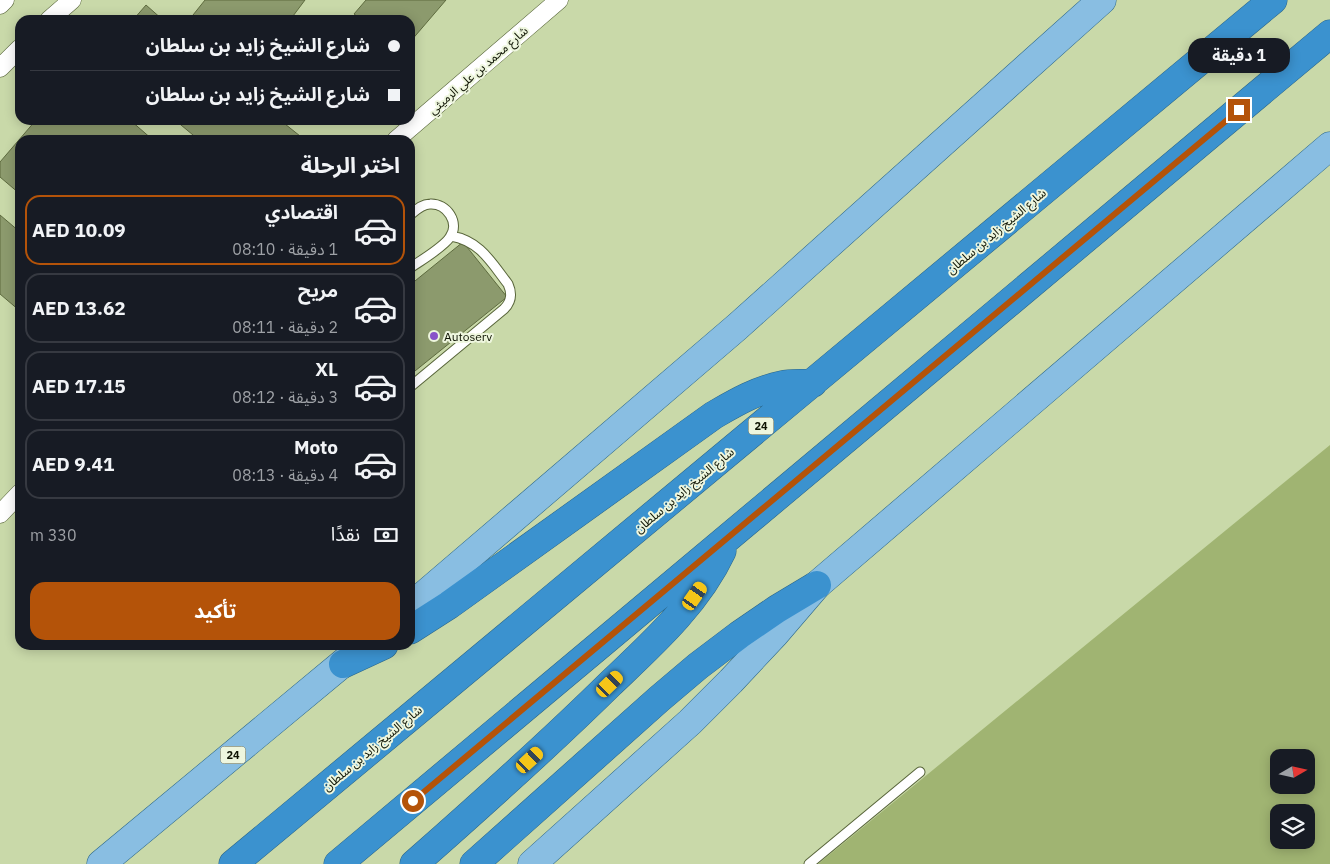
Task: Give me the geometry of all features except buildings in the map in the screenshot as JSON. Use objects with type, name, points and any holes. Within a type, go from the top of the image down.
[{"type":"highway","name":"شارع الشيخ زايد بن سلطان","points":[[233,864],[1273,0]]},
{"type":"highway","points":[[338,864],[1330,34]]},
{"type":"highway","points":[[415,627],[449,605],[714,415],[735,403],[782,385],[813,383]]},
{"type":"highway","points":[[414,864],[570,723],[667,628],[695,596],[714,569],[728,537]]},
{"type":"highway","points":[[474,864],[698,666],[777,609],[817,585]]},
{"type":"highway","points":[[343,664],[375,650]]},
{"type":"main road","points":[[415,603],[737,327],[1102,0]]},
{"type":"main road","points":[[532,864],[690,722],[775,634],[817,585],[1330,146]]},
{"type":"main road","name":"24","points":[[101,864],[359,650]]},
{"type":"street","points":[[0,5],[5,0]]},
{"type":"street","points":[[55,15],[72,0]]},
{"type":"street","name":"شارع محمد بن علي الرميثي","points":[[415,124],[559,0]]},
{"type":"street","points":[[0,68],[15,53]]},
{"type":"street","name":"شارع محمد بن علي الرميثي","points":[[402,135],[413,125]]},
{"type":"street","points":[[0,514],[15,498]]},
{"type":"lane","points":[[415,212],[424,206],[438,205],[450,213],[454,229],[445,243],[415,264]]},
{"type":"lane","points":[[415,384],[504,309],[510,300],[508,284],[482,250],[468,241],[451,236]]},
{"type":"lane","points":[[810,864],[920,772]]},
{"type":"green space","points":[[1330,445],[1330,864],[818,864]]},
{"type":"place","name":"Autoserv","points":[[434,336]]},
{"type":"route","points":[[413,801],[1239,110]]}]
